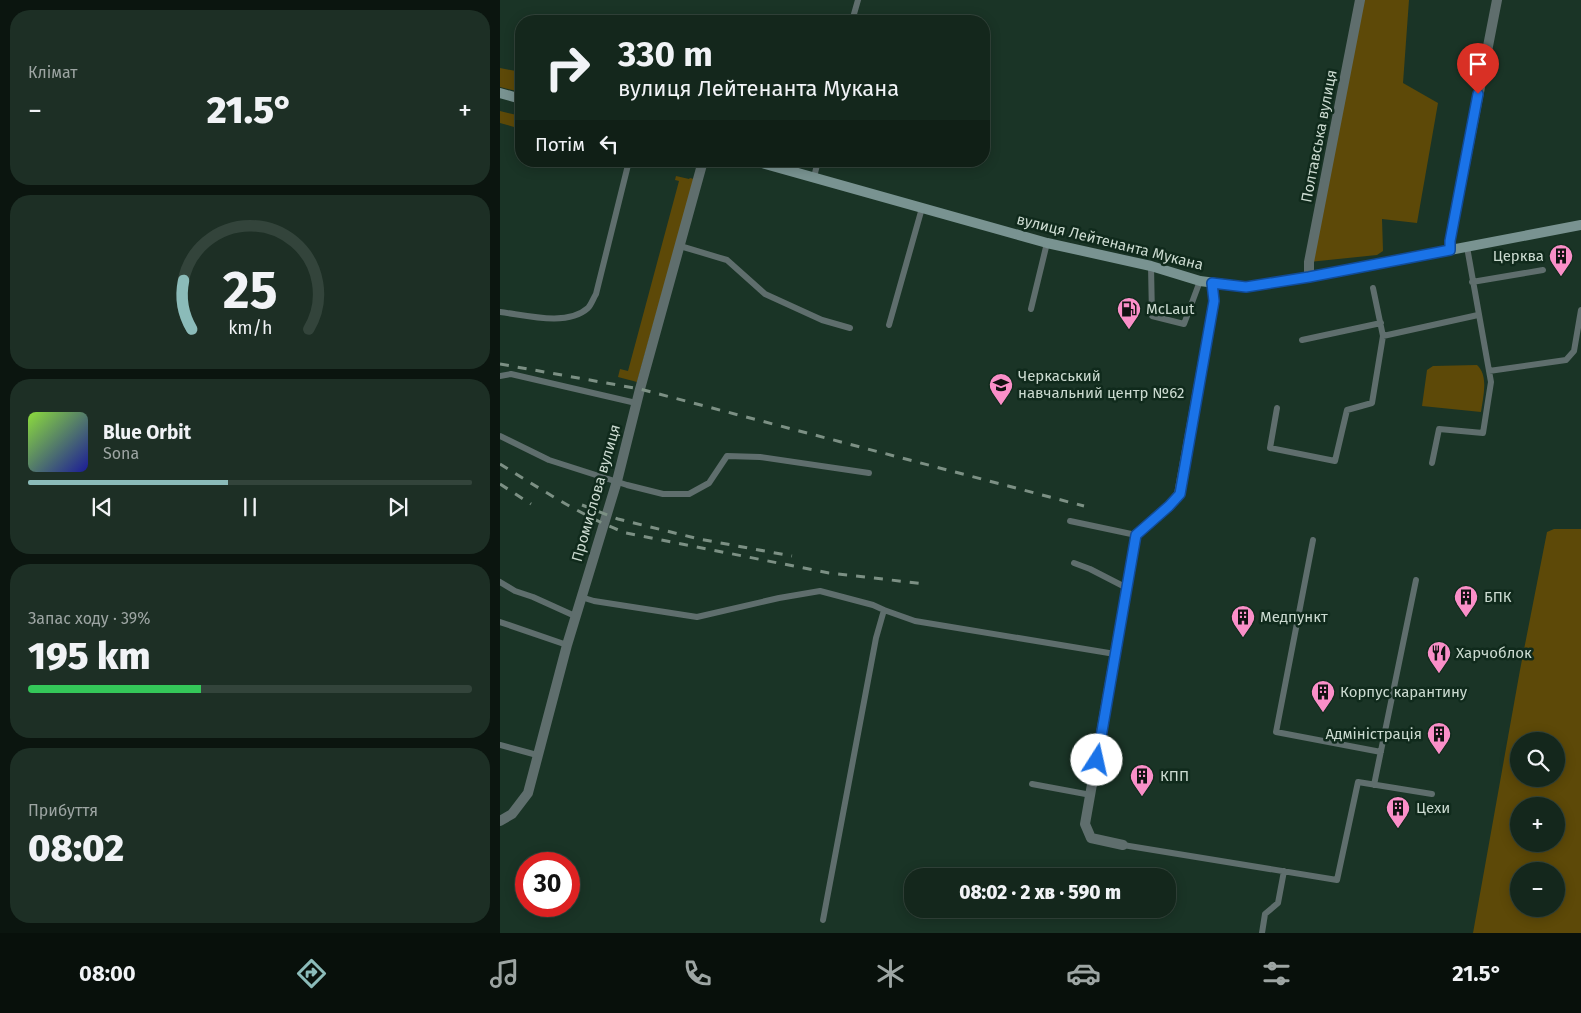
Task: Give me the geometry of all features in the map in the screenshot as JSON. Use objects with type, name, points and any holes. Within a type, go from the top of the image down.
[{"type":"main road","points":[[500,93],[515,97]]},
{"type":"main road","name":"вулиця Лейтенанта Мукана","points":[[777,167],[1047,243],[1151,266],[1200,281],[1246,287],[1309,277],[1581,225]]},
{"type":"street","name":"Полтавська вулиця","points":[[1309,277],[1309,262],[1360,0]]},
{"type":"street","points":[[1450,250],[1450,241],[1497,0]]},
{"type":"street","name":"Промислова вулиця","points":[[500,821],[512,814],[528,793],[575,616],[617,481],[636,403],[701,167]]},
{"type":"street","points":[[1123,845],[1091,838],[1085,824],[1136,535],[1180,494],[1214,301],[1212,283]]},
{"type":"lane","points":[[854,15],[858,0]]},
{"type":"lane","points":[[500,312],[560,319],[576,315],[588,308],[596,294],[628,167]]},
{"type":"lane","points":[[814,177],[816,167]]},
{"type":"lane","points":[[889,325],[922,208]]},
{"type":"lane","points":[[1031,309],[1047,243]]},
{"type":"lane","points":[[680,246],[727,260],[765,294],[822,320],[850,328]]},
{"type":"lane","points":[[1432,463],[1439,429],[1483,433],[1491,382],[1467,247]]},
{"type":"lane","points":[[1151,266],[1152,316],[1184,324],[1200,281]]},
{"type":"lane","points":[[1472,282],[1543,270]]},
{"type":"lane","points":[[1277,408],[1270,448],[1335,461],[1347,410],[1372,403],[1383,336],[1373,288]]},
{"type":"lane","points":[[1489,371],[1566,360],[1574,351],[1581,310]]},
{"type":"lane","points":[[1383,336],[1478,315]]},
{"type":"lane","points":[[1302,340],[1381,323]]},
{"type":"lane","points":[[500,376],[511,374],[636,403]]},
{"type":"lane","points":[[500,436],[550,460],[663,494],[690,494],[709,483],[727,456],[760,457],[869,473]]},
{"type":"lane","points":[[1070,522],[1136,535]]},
{"type":"lane","points":[[1313,540],[1276,732],[1380,752]]},
{"type":"lane","points":[[1074,563],[1090,569],[1126,588]]},
{"type":"lane","points":[[1374,785],[1416,580]]},
{"type":"lane","points":[[500,582],[515,591],[532,596],[575,616]]},
{"type":"lane","points":[[581,597],[594,601],[697,617],[779,598],[820,591],[873,605],[915,621],[1115,654]]},
{"type":"lane","points":[[823,920],[876,638],[884,610]]},
{"type":"lane","points":[[500,622],[567,645]]},
{"type":"lane","points":[[500,745],[537,755]]},
{"type":"lane","points":[[1123,845],[1337,880],[1358,782],[1432,794]]},
{"type":"lane","points":[[1032,784],[1091,795]]},
{"type":"lane","points":[[1262,933],[1265,914],[1278,903],[1284,871]]},
{"type":"shaded area","points":[[1360,0],[1409,0],[1403,83],[1438,103],[1417,223],[1382,219],[1383,251],[1377,255],[1309,262]]},
{"type":"shaded area","points":[[500,68],[515,71],[515,91],[500,87]]},
{"type":"shaded area","points":[[500,111],[515,115],[515,127],[500,123]]},
{"type":"shaded area","points":[[676,176],[694,179],[637,382],[618,377],[620,369],[628,371],[679,181],[675,180]]},
{"type":"shaded area","points":[[1477,365],[1481,370],[1484,381],[1481,412],[1422,406],[1427,370],[1433,366]]},
{"type":"shaded area","points":[[1554,529],[1581,529],[1581,933],[1473,933],[1520,670],[1547,532]]},
{"type":"railway","points":[[500,364],[640,389],[1084,506]]},
{"type":"railway","points":[[500,464],[577,510],[626,533],[829,573],[926,584]]},
{"type":"railway","points":[[500,484],[531,504]]},
{"type":"railway","points":[[582,505],[618,519],[699,539],[792,556]]},
{"type":"place","name":"Церква","points":[[1561,277]]},
{"type":"place","name":"McLaut","points":[[1129,330]]},
{"type":"place","name":"Черкаський навчальний центр №62","points":[[1001,406]]},
{"type":"place","name":"БПК","points":[[1466,618]]},
{"type":"place","name":"Медпункт","points":[[1243,638]]},
{"type":"place","name":"Харчоблок","points":[[1439,674]]},
{"type":"place","name":"Корпус карантину","points":[[1323,713]]},
{"type":"place","name":"Адміністрація","points":[[1439,755]]},
{"type":"place","name":"КПП","points":[[1142,797]]},
{"type":"place","name":"Цехи","points":[[1398,829]]},
{"type":"route","points":[[1097,760],[1136,535],[1180,494],[1214,301],[1212,283],[1246,287],[1450,250],[1450,241],[1478,94]]}]
